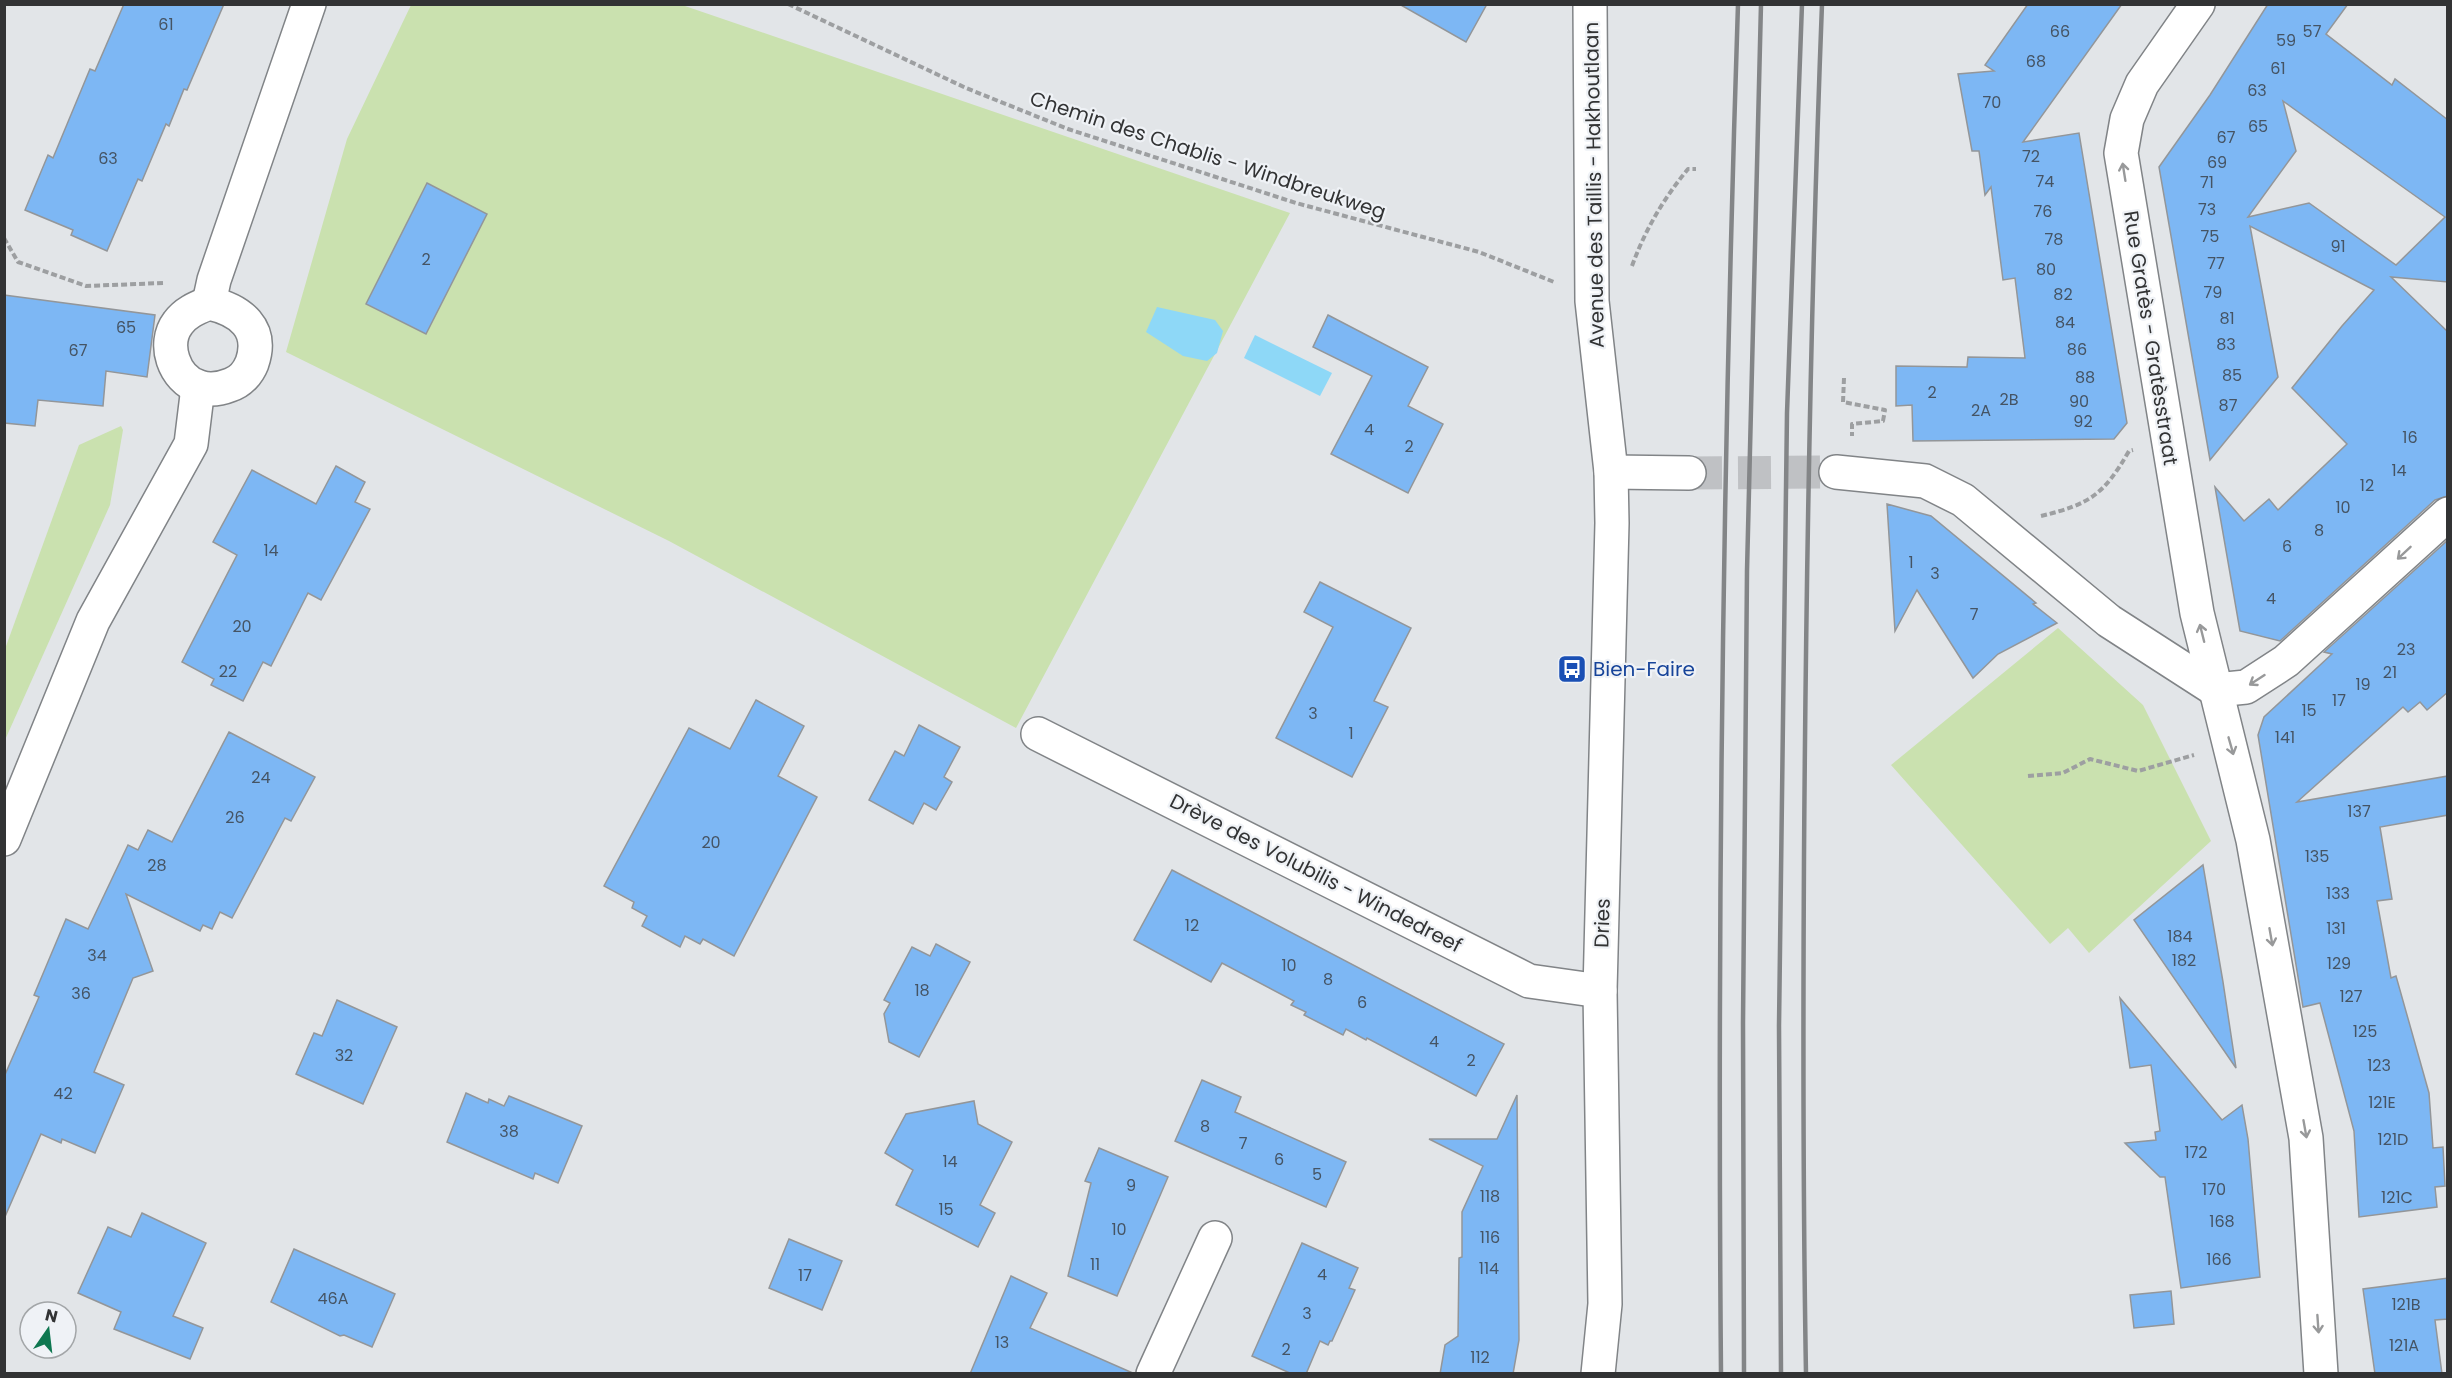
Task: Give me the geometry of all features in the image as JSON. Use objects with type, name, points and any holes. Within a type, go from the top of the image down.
[{"type":"street","points":[[211,292],[244,318],[254,334],[255,352],[249,371],[235,384],[217,390],[198,387],[182,377],[172,361],[170,342],[177,324],[211,292],[309,4]]},
{"type":"street","name":"Avenue des Taillis - Hakhoutlaan","points":[[1590,4],[1592,301],[1611,472]]},
{"type":"street","name":"Rue Gratès - Gratèsstraat","points":[[2198,4],[2142,84],[2127,119],[2121,153],[2197,613],[2253,840],[2306,1138],[2321,1374]]},
{"type":"street","points":[[4,839],[93,621],[191,444],[198,387]]},
{"type":"street","points":[[1611,472],[1689,473]]},
{"type":"street","name":"Dries","points":[[1598,1374],[1605,1304],[1600,991],[1612,523],[1611,472]]},
{"type":"street","points":[[1836,472],[1924,481],[1964,500],[2109,621],[2216,690],[2246,687],[2286,661],[2448,514]]},
{"type":"street","name":"Drève des Volubilis - Windedreef","points":[[1038,734],[1529,981],[1600,991]]},
{"type":"street","points":[[1153,1374],[1215,1238]]},
{"type":"path","name":"Chemin des Chablis - Windbreukweg","points":[[788,4],[966,88],[1068,129],[1296,203],[1479,252],[1542,277],[1592,301]]},
{"type":"path","points":[[1630,273],[1643,240],[1667,197],[1688,169],[1696,169]]},
{"type":"path","points":[[4,238],[18,262],[86,286],[211,292]]},
{"type":"path","points":[[1844,378],[1843,402],[1885,410],[1883,421],[1852,424],[1851,438],[1863,439]]},
{"type":"path","points":[[2031,519],[2072,509],[2096,496],[2113,479],[2129,451],[2141,449]]},
{"type":"path","points":[[2028,776],[2063,773],[2090,759],[2138,771],[2199,753]]},
{"type":"green space","points":[[411,5],[682,5],[1290,213],[1016,728],[669,541],[286,352],[347,139]]},
{"type":"green space","points":[[121,426],[123,430],[110,505],[5,740],[5,649],[79,445]]},
{"type":"green space","points":[[2058,628],[2143,705],[2211,841],[2089,953],[2068,928],[2050,944],[1891,765]]},
{"type":"water","points":[[1157,307],[1215,320],[1223,331],[1217,353],[1207,361],[1183,356],[1146,332]]},
{"type":"water","points":[[1255,335],[1332,373],[1320,396],[1244,358]]},
{"type":"building","points":[[124,4],[224,4],[187,90],[184,89],[169,126],[166,124],[142,181],[138,179],[107,251],[71,235],[73,230],[25,210],[48,155],[53,158],[90,69],[95,71]]},
{"type":"building","points":[[1399,4],[1487,4],[1466,42]]},
{"type":"building","points":[[2028,4],[2122,4],[2023,142],[2079,133],[2127,423],[2114,439],[1913,441],[1912,405],[1896,406],[1896,366],[1967,367],[1968,357],[2025,358],[2015,278],[2003,280],[1991,187],[1985,195],[1979,151],[1972,151],[1958,74],[1994,71],[1985,65]]},
{"type":"building","points":[[2268,4],[2348,4],[2326,34],[2392,85],[2395,79],[2448,120],[2448,282],[2391,277],[2448,332],[2448,496],[2435,500],[2280,641],[2240,631],[2215,487],[2244,521],[2269,499],[2278,510],[2347,444],[2292,388],[2374,290],[2250,226],[2278,377],[2210,460],[2159,167],[2210,95]],"holes":[[[2283,101],[2445,217],[2396,265],[2309,203],[2248,217],[2296,151]]]},
{"type":"building","points":[[427,183],[487,214],[426,334],[366,304]]},
{"type":"building","points":[[4,295],[155,315],[147,377],[106,371],[103,406],[38,400],[35,426],[4,423]]},
{"type":"building","points":[[1328,315],[1428,367],[1408,406],[1443,424],[1408,493],[1331,454],[1372,376],[1313,347]]},
{"type":"building","points":[[336,466],[365,482],[355,502],[370,509],[321,600],[308,593],[271,666],[263,662],[243,701],[211,685],[214,679],[182,662],[237,555],[213,542],[252,470],[316,504]]},
{"type":"building","points":[[1887,504],[1931,516],[2057,623],[1998,654],[1973,678],[1917,590],[1895,631]]},
{"type":"building","points":[[2448,540],[2448,692],[2427,710],[2420,702],[2408,712],[2403,707],[2297,802],[2448,776],[2448,815],[2380,827],[2392,899],[2377,901],[2391,978],[2396,976],[2429,1093],[2433,1148],[2443,1147],[2445,1186],[2435,1187],[2437,1207],[2359,1217],[2354,1131],[2320,1003],[2303,1007],[2258,735],[2264,717],[2332,654],[2324,652]]},
{"type":"building","points":[[1320,582],[1411,628],[1374,701],[1388,707],[1352,777],[1276,738],[1333,627],[1304,612]]},
{"type":"building","points":[[756,700],[804,726],[778,776],[817,797],[734,956],[703,939],[700,944],[685,936],[680,947],[642,926],[647,916],[632,908],[634,902],[604,886],[689,728],[730,749]]},
{"type":"building","points":[[919,725],[960,747],[944,777],[952,782],[936,810],[924,803],[913,824],[869,800],[895,751],[904,756]]},
{"type":"building","points":[[229,732],[315,777],[291,821],[285,818],[232,918],[220,912],[212,929],[203,925],[200,931],[126,894],[153,971],[133,978],[94,1072],[124,1085],[95,1153],[62,1139],[61,1143],[41,1134],[4,1219],[4,1077],[39,997],[34,995],[66,919],[88,929],[128,845],[138,850],[148,830],[172,842]]},
{"type":"building","points":[[2203,865],[2223,982],[2236,1068],[2134,920]]},
{"type":"building","points":[[1172,870],[1504,1044],[1476,1096],[1367,1038],[1366,1040],[1346,1029],[1343,1035],[1304,1015],[1306,1012],[1291,1005],[1294,1001],[1222,963],[1211,982],[1134,940]]},
{"type":"building","points":[[936,944],[970,962],[919,1057],[889,1042],[884,1014],[890,1003],[884,1000],[912,947],[930,956]]},
{"type":"building","points":[[2120,998],[2222,1120],[2242,1105],[2248,1139],[2260,1277],[2181,1288],[2165,1177],[2160,1177],[2125,1143],[2156,1140],[2155,1132],[2160,1131],[2151,1065],[2130,1068]]},
{"type":"building","points":[[337,1000],[397,1027],[363,1104],[296,1074],[314,1033],[322,1036]]},
{"type":"building","points":[[1202,1080],[1241,1097],[1235,1112],[1346,1162],[1326,1207],[1175,1141]]},
{"type":"building","points":[[466,1093],[488,1103],[489,1099],[504,1106],[509,1096],[582,1126],[558,1183],[535,1173],[533,1179],[447,1142]]},
{"type":"building","points":[[1517,1095],[1519,1340],[1513,1374],[1440,1374],[1445,1345],[1458,1336],[1462,1212],[1483,1166],[1429,1139],[1497,1139]]},
{"type":"building","points":[[974,1101],[978,1124],[1012,1142],[980,1205],[995,1213],[978,1247],[896,1205],[913,1170],[885,1153],[906,1114]]},
{"type":"building","points":[[1099,1148],[1168,1177],[1117,1296],[1068,1276],[1091,1183],[1085,1181]]},
{"type":"building","points":[[142,1213],[206,1243],[173,1316],[203,1328],[190,1359],[114,1329],[121,1312],[78,1293],[108,1227],[131,1237]]},
{"type":"building","points":[[789,1239],[842,1261],[822,1310],[769,1288]]},
{"type":"building","points":[[1302,1243],[1358,1268],[1349,1288],[1355,1290],[1332,1341],[1328,1345],[1320,1341],[1306,1374],[1292,1374],[1252,1356]]},
{"type":"building","points":[[294,1249],[395,1294],[372,1347],[344,1335],[340,1336],[271,1302]]},
{"type":"building","points":[[1011,1276],[1047,1293],[1030,1328],[1135,1374],[970,1374]]},
{"type":"building","points":[[2448,1278],[2448,1319],[2435,1320],[2442,1374],[2375,1374],[2363,1289]]},
{"type":"building","points":[[2171,1291],[2174,1324],[2134,1328],[2130,1295]]},
{"type":"tunnel","points":[[1689,473],[1836,472]]},
{"type":"railway","points":[[1721,1374],[1722,689],[1728,347],[1738,4]]},
{"type":"railway","points":[[1744,1374],[1743,1023],[1747,571],[1761,4]]},
{"type":"railway","points":[[1781,1374],[1779,1026],[1787,413],[1802,4]]},
{"type":"railway","points":[[1806,1374],[1803,1051],[1806,644],[1812,324],[1822,4]]},
{"type":"place","name":"Bien-Faire","points":[[1572,669]]}]
